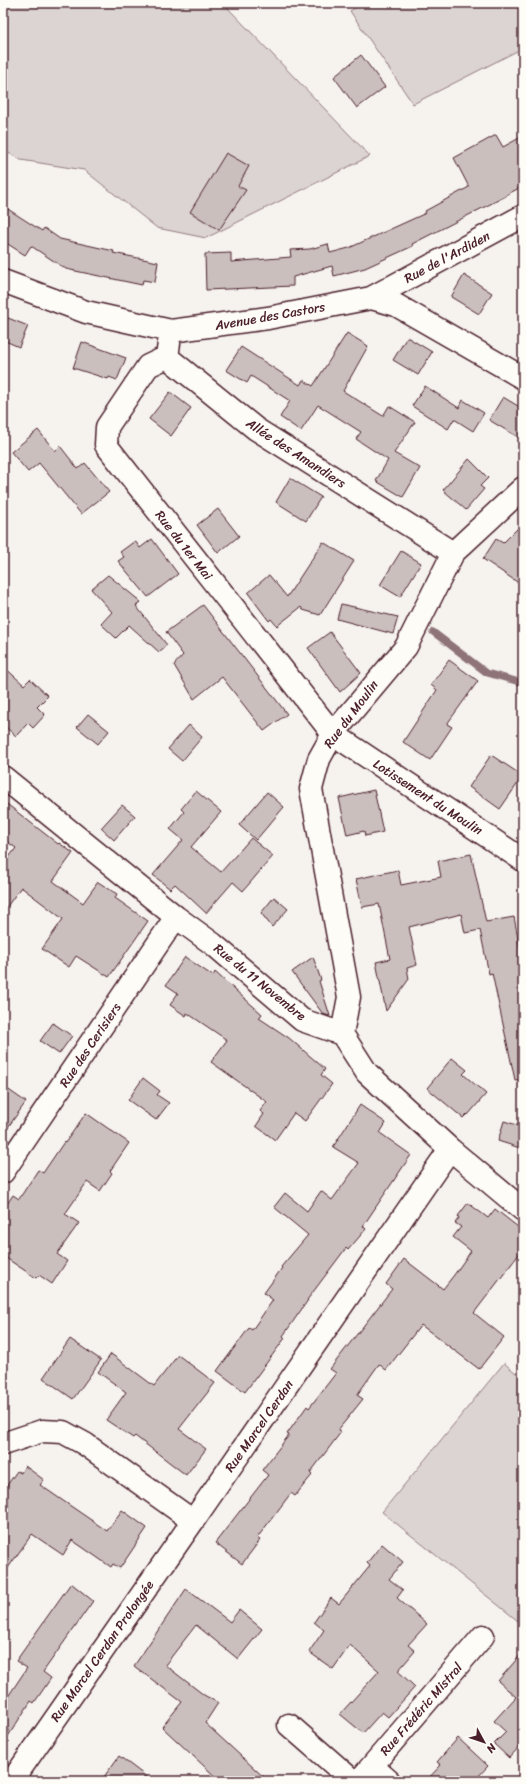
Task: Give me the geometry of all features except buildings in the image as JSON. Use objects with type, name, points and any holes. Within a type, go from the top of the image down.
[{"type":"street","name":"Rue de l'Ardiden","points":[[370,298],[523,216]]},
{"type":"street","name":"Avenue des Castors","points":[[3,281],[86,312],[171,331],[268,318],[370,298],[396,305],[523,378]]},
{"type":"street","points":[[167,357],[171,331]]},
{"type":"street","name":"Allée des Amandiers","points":[[167,357],[256,429],[453,553]]},
{"type":"street","name":"Rue du 1er Mai","points":[[167,357],[148,366],[106,427],[106,445],[333,734]]},
{"type":"street","name":"Rue du Moulin","points":[[342,1034],[349,997],[311,789],[319,759],[333,734],[406,646],[453,553],[523,488]]},
{"type":"street","name":"Lotissement du Moulin","points":[[333,734],[523,860]]},
{"type":"street","name":"Rue du 11 Novembre","points":[[3,777],[176,918],[213,944],[302,1020],[342,1034]]},
{"type":"street","name":"Rue des Cerisiers","points":[[3,1172],[176,918]]},
{"type":"street","points":[[342,1034],[367,1073],[450,1149],[523,1210]]},
{"type":"street","name":"Rue Marcel Cerdan","points":[[193,1522],[450,1149]]},
{"type":"street","points":[[3,1444],[42,1431],[63,1432],[86,1444],[193,1522]]},
{"type":"street","name":"Rue Marcel Cerdan Prolongée","points":[[12,1781],[193,1522]]},
{"type":"street","name":"Rue Frédéric Mistral","points":[[366,1774],[483,1636]]},
{"type":"street","points":[[289,1725],[353,1781]]},
{"type":"street","points":[[366,1774],[389,1781]]},
{"type":"shaded area","points":[[3,3],[223,3],[370,156],[206,238],[157,228],[84,170],[21,160],[3,150]]},
{"type":"shaded area","points":[[363,3],[523,3],[523,48],[413,104],[350,11]]},
{"type":"shaded area","points":[[504,1363],[523,1379],[523,1463],[521,1465],[523,1467],[523,1625],[382,1512]]},
{"type":"waterway","points":[[433,632],[487,673],[523,683]]}]
